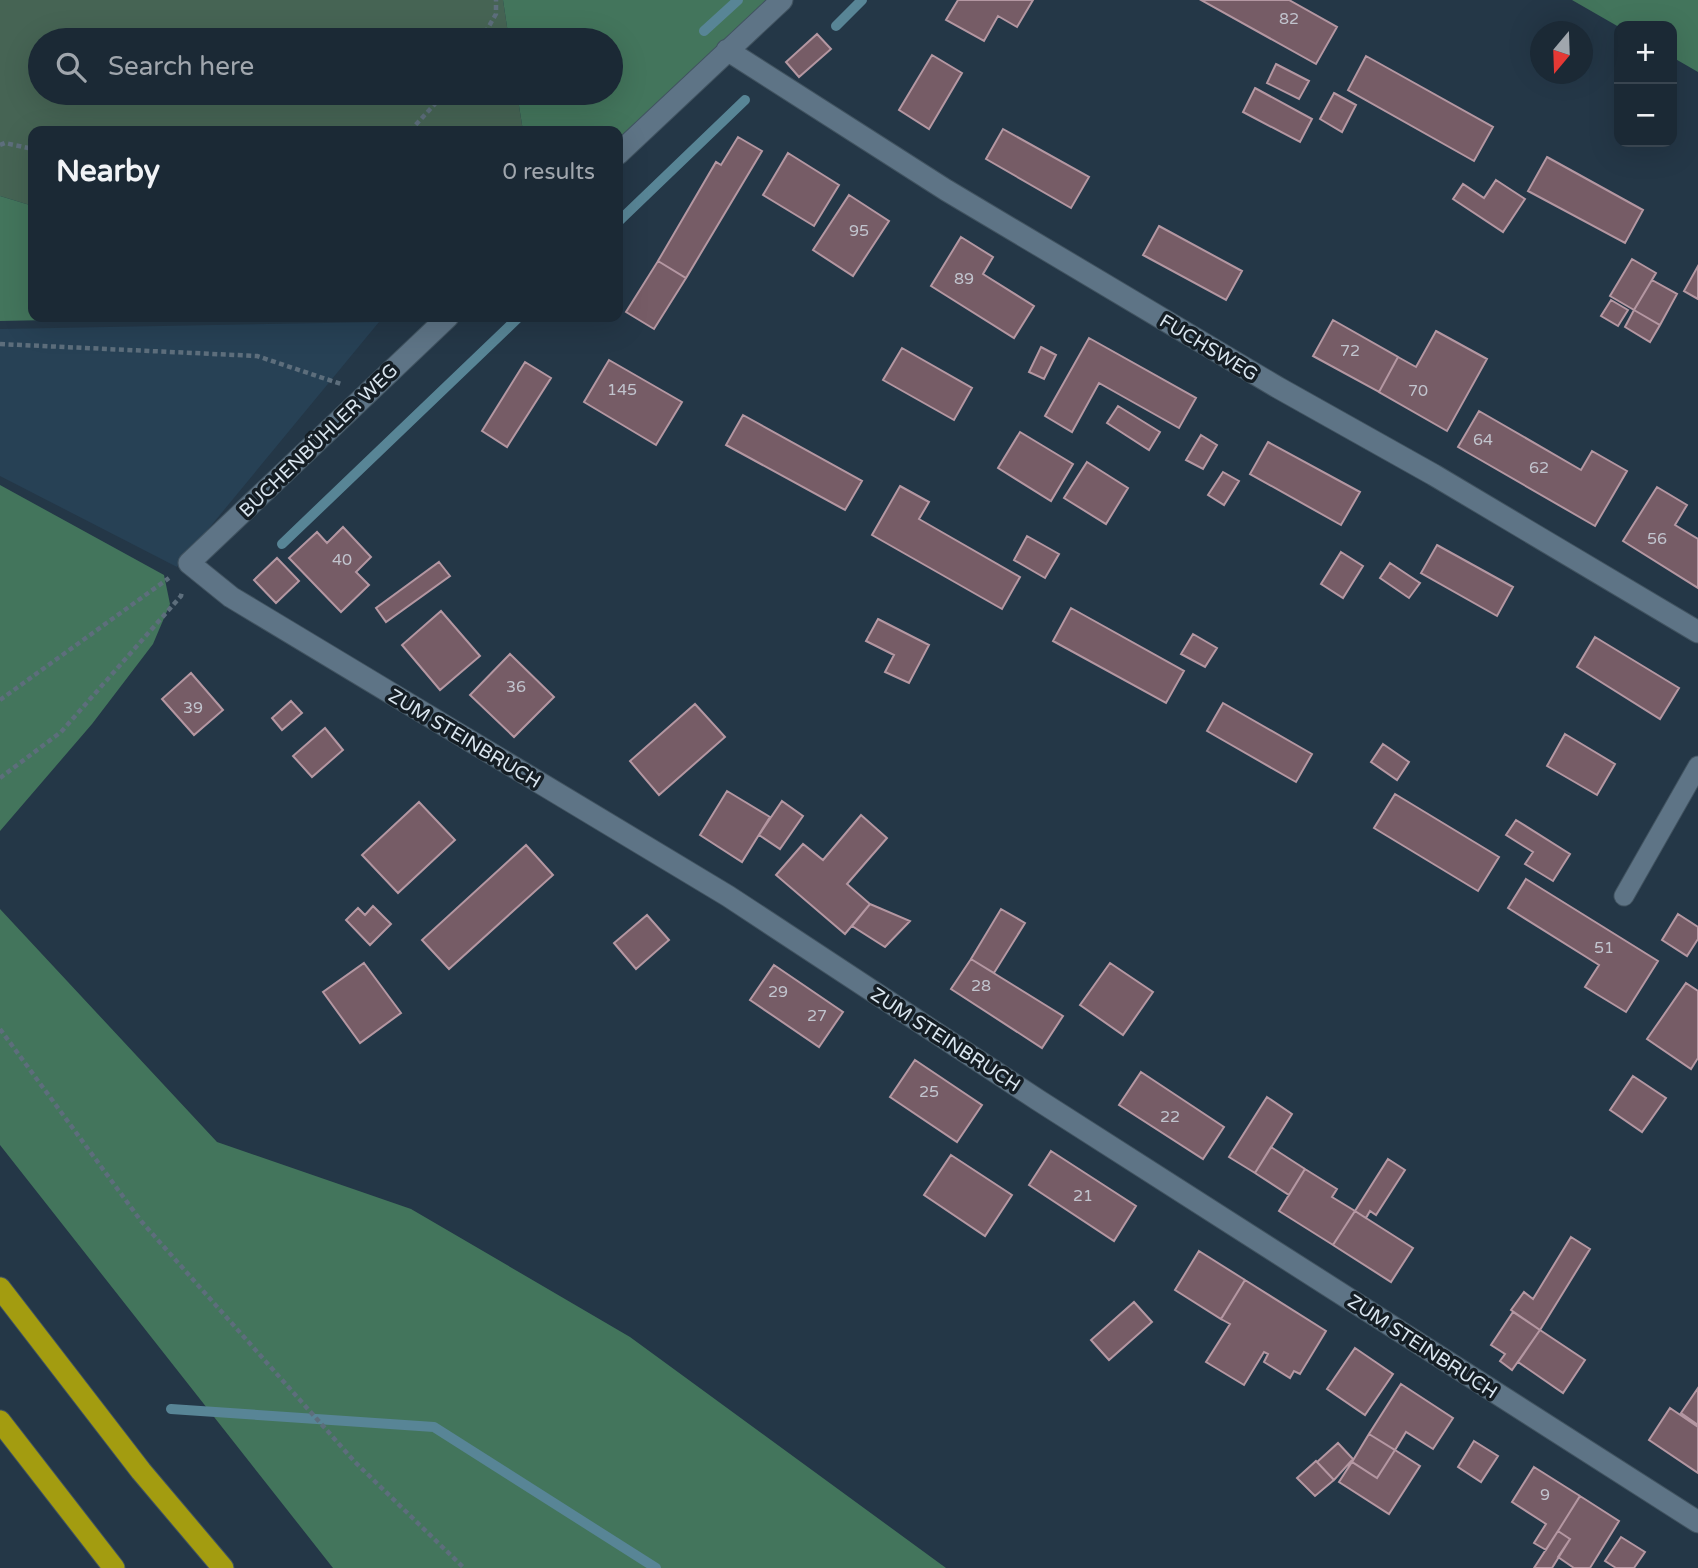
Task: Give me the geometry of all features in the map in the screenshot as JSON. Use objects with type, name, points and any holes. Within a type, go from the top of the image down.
[{"type":"highway","points":[[0,1289],[141,1471],[223,1568]]},
{"type":"highway","points":[[0,1421],[114,1568]]},
{"type":"street","points":[[623,149],[782,0]]},
{"type":"street","name":"FUCHSWEG","points":[[727,50],[957,197],[1698,632]]},
{"type":"street","name":"BUCHENBÜHLER WEG","points":[[189,564],[443,322]]},
{"type":"street","name":"ZUM STEINBRUCH","points":[[189,564],[231,597],[727,896],[1038,1100],[1698,1522]]},
{"type":"lane","points":[[1624,896],[1698,766]]},
{"type":"path","points":[[488,28],[496,14],[496,0]]},
{"type":"path","points":[[415,126],[434,105]]},
{"type":"path","points":[[0,145],[5,143],[28,148]]},
{"type":"path","points":[[0,344],[257,356],[367,393]]},
{"type":"path","points":[[0,700],[189,564]]},
{"type":"path","points":[[0,778],[61,732],[181,596],[189,564]]},
{"type":"path","points":[[0,1029],[141,1221],[355,1462],[464,1568]]},
{"type":"shaded area","points":[[379,322],[177,567],[0,476],[0,329]]},
{"type":"green space","points":[[0,0],[503,0],[507,28],[28,28],[28,105],[519,105],[522,126],[28,126],[28,204],[0,196]]},
{"type":"green space","points":[[503,0],[773,0],[623,141],[623,126],[522,126],[519,105],[623,105],[623,28],[507,28]]},
{"type":"green space","points":[[1572,0],[1698,0],[1698,72],[1677,60],[1677,21],[1614,21],[1614,24]]},
{"type":"green space","points":[[0,196],[28,204],[28,320],[0,321]]},
{"type":"green space","points":[[0,485],[164,575],[170,604],[153,644],[92,724],[0,831]]},
{"type":"green space","points":[[0,909],[217,1142],[411,1209],[630,1337],[946,1568],[333,1568],[0,1145]]},
{"type":"building","points":[[958,0],[1033,0],[1017,27],[998,16],[984,41],[946,20]]},
{"type":"building","points":[[1201,0],[1289,0],[1337,27],[1316,64]]},
{"type":"building","points":[[817,34],[831,49],[799,77],[786,62]]},
{"type":"building","points":[[932,55],[962,73],[929,129],[899,110]]},
{"type":"building","points":[[1366,56],[1493,127],[1474,161],[1348,90]]},
{"type":"building","points":[[1276,64],[1309,81],[1299,99],[1267,83]]},
{"type":"building","points":[[1255,88],[1312,119],[1300,142],[1243,112]]},
{"type":"building","points":[[1334,93],[1356,105],[1342,132],[1320,119]]},
{"type":"building","points":[[1003,129],[1089,177],[1071,208],[986,159]]},
{"type":"building","points":[[738,137],[762,151],[686,278],[658,261],[716,162],[721,165]]},
{"type":"building","points":[[788,153],[839,185],[814,226],[763,195]]},
{"type":"building","points":[[1547,157],[1643,210],[1625,243],[1528,191]]},
{"type":"building","points":[[1496,180],[1525,199],[1503,232],[1453,199],[1463,184],[1484,198]]},
{"type":"building","points":[[849,195],[889,221],[853,276],[813,250]]},
{"type":"building","points":[[1159,226],[1242,271],[1226,300],[1143,255]]},
{"type":"building","points":[[961,237],[993,257],[983,274],[1034,306],[1014,338],[931,286]]},
{"type":"building","points":[[1632,259],[1656,273],[1634,310],[1610,296]]},
{"type":"building","points":[[658,261],[686,278],[654,329],[626,312]]},
{"type":"building","points":[[1698,266],[1698,299],[1684,291]]},
{"type":"building","points":[[1652,280],[1677,294],[1660,325],[1634,310]]},
{"type":"building","points":[[1611,300],[1628,310],[1618,326],[1601,316]]},
{"type":"building","points":[[1634,310],[1660,325],[1650,342],[1625,327]]},
{"type":"building","points":[[1333,320],[1398,357],[1379,392],[1313,356]]},
{"type":"building","points":[[1436,331],[1487,359],[1447,431],[1379,392],[1398,357],[1416,367]]},
{"type":"building","points":[[1089,338],[1196,398],[1179,428],[1099,383],[1072,432],[1045,416]]},
{"type":"building","points":[[1041,347],[1056,355],[1044,379],[1029,372]]},
{"type":"building","points":[[902,348],[972,388],[954,420],[883,380]]},
{"type":"building","points":[[609,360],[682,402],[656,445],[584,402]]},
{"type":"building","points":[[525,362],[551,378],[507,447],[482,431]]},
{"type":"building","points":[[1118,406],[1160,432],[1149,450],[1107,423]]},
{"type":"building","points":[[1479,411],[1581,470],[1592,451],[1627,471],[1595,526],[1458,447]]},
{"type":"building","points":[[743,415],[862,481],[845,510],[726,445]]},
{"type":"building","points":[[1020,432],[1073,464],[1051,501],[998,468]]},
{"type":"building","points":[[1201,435],[1217,445],[1203,469],[1186,460]]},
{"type":"building","points":[[1268,442],[1360,492],[1341,525],[1250,474]]},
{"type":"building","points":[[1087,462],[1128,488],[1106,524],[1064,498]]},
{"type":"building","points":[[1223,472],[1239,481],[1224,505],[1208,495]]},
{"type":"building","points":[[900,486],[929,502],[919,519],[1020,577],[1002,609],[872,535]]},
{"type":"building","points":[[1657,487],[1687,505],[1675,525],[1698,539],[1698,588],[1623,541]]},
{"type":"building","points":[[343,527],[371,557],[356,572],[369,585],[341,612],[289,558],[317,532],[327,543]]},
{"type":"building","points":[[1027,536],[1059,554],[1045,578],[1014,560]]},
{"type":"building","points":[[1437,545],[1513,587],[1497,616],[1421,573]]},
{"type":"building","points":[[1341,552],[1363,566],[1343,598],[1321,584]]},
{"type":"building","points":[[277,558],[299,581],[276,603],[254,580]]},
{"type":"building","points":[[439,562],[450,576],[386,622],[376,608]]},
{"type":"building","points":[[1390,563],[1420,583],[1409,598],[1380,578]]},
{"type":"building","points":[[1071,608],[1184,671],[1166,703],[1053,641]]},
{"type":"building","points":[[441,611],[480,656],[440,690],[402,645]]},
{"type":"building","points":[[878,619],[929,645],[909,683],[885,672],[894,655],[866,641]]},
{"type":"building","points":[[1193,634],[1217,648],[1205,667],[1181,654]]},
{"type":"building","points":[[1595,637],[1679,688],[1660,719],[1577,667]]},
{"type":"building","points":[[510,654],[554,697],[514,737],[470,695]]},
{"type":"building","points":[[191,673],[223,710],[194,735],[162,699]]},
{"type":"building","points":[[291,701],[302,713],[282,730],[272,718]]},
{"type":"building","points":[[1223,703],[1312,754],[1296,782],[1207,731]]},
{"type":"building","points":[[695,704],[725,737],[659,795],[630,761]]},
{"type":"building","points":[[325,728],[343,750],[312,777],[293,756]]},
{"type":"building","points":[[1565,734],[1615,764],[1597,795],[1547,766]]},
{"type":"building","points":[[1383,744],[1409,762],[1397,780],[1371,762]]},
{"type":"building","points":[[727,791],[770,817],[742,862],[700,835]]},
{"type":"building","points":[[1395,794],[1499,857],[1478,891],[1374,828]]},
{"type":"building","points":[[782,801],[803,816],[780,849],[759,835]]},
{"type":"building","points":[[419,802],[455,840],[398,893],[362,855]]},
{"type":"building","points":[[861,815],[887,838],[847,884],[870,904],[845,934],[776,875],[803,844],[823,860]]},
{"type":"building","points":[[1516,820],[1570,854],[1553,881],[1525,864],[1533,852],[1506,835]]},
{"type":"building","points":[[526,845],[553,875],[449,969],[422,940]]},
{"type":"building","points":[[1526,879],[1658,961],[1626,1012],[1585,987],[1599,965],[1508,908]]},
{"type":"building","points":[[870,904],[910,921],[885,947],[852,926]]},
{"type":"building","points":[[373,906],[391,924],[370,945],[346,920],[358,908],[365,915]]},
{"type":"building","points":[[1001,909],[1025,923],[994,973],[971,959]]},
{"type":"building","points":[[1678,914],[1698,927],[1698,939],[1687,956],[1662,940]]},
{"type":"building","points":[[647,915],[669,940],[636,969],[614,943]]},
{"type":"building","points":[[971,959],[1063,1016],[1042,1048],[951,989]]},
{"type":"building","points":[[364,963],[401,1013],[360,1043],[323,992]]},
{"type":"building","points":[[1110,963],[1153,992],[1123,1035],[1080,1005]]},
{"type":"building","points":[[774,965],[843,1012],[819,1047],[750,1000]]},
{"type":"building","points":[[1686,983],[1698,991],[1698,1058],[1691,1069],[1647,1039]]},
{"type":"building","points":[[915,1060],[982,1105],[957,1142],[890,1097]]},
{"type":"building","points":[[1141,1072],[1224,1127],[1203,1159],[1119,1105]]},
{"type":"building","points":[[1633,1076],[1666,1098],[1642,1132],[1610,1110]]},
{"type":"building","points":[[1267,1097],[1292,1114],[1255,1173],[1229,1157]]},
{"type":"building","points":[[1271,1147],[1305,1169],[1289,1195],[1255,1173]]},
{"type":"building","points":[[1051,1151],[1136,1206],[1114,1241],[1029,1185]]},
{"type":"building","points":[[951,1155],[1012,1195],[985,1236],[924,1195]]},
{"type":"building","points":[[1388,1159],[1405,1170],[1376,1215],[1370,1211],[1366,1218],[1355,1211]]},
{"type":"building","points":[[1305,1169],[1337,1189],[1332,1197],[1355,1211],[1333,1245],[1279,1211]]},
{"type":"building","points":[[1355,1211],[1413,1248],[1391,1282],[1333,1245]]},
{"type":"building","points":[[1571,1237],[1590,1249],[1540,1330],[1511,1310],[1524,1292],[1533,1299]]},
{"type":"building","points":[[1199,1251],[1245,1280],[1221,1319],[1175,1290]]},
{"type":"building","points":[[1245,1280],[1326,1331],[1300,1374],[1294,1371],[1290,1378],[1264,1362],[1268,1354],[1264,1352],[1244,1385],[1206,1362],[1230,1324],[1221,1319]]},
{"type":"building","points":[[1134,1302],[1152,1322],[1109,1360],[1091,1340]]},
{"type":"building","points":[[1513,1312],[1540,1330],[1512,1370],[1500,1361],[1505,1354],[1491,1345]]},
{"type":"building","points":[[1540,1330],[1585,1360],[1563,1393],[1518,1362]]},
{"type":"building","points":[[1355,1348],[1393,1374],[1365,1415],[1327,1389]]},
{"type":"building","points":[[1401,1384],[1453,1418],[1433,1449],[1406,1432],[1395,1450],[1369,1434]]},
{"type":"building","points":[[1698,1388],[1698,1425],[1681,1413]]},
{"type":"building","points":[[1670,1408],[1698,1427],[1698,1473],[1649,1440]]},
{"type":"building","points":[[1369,1434],[1395,1450],[1377,1478],[1352,1462]]},
{"type":"building","points":[[1474,1441],[1498,1456],[1481,1482],[1458,1467]]},
{"type":"building","points":[[1338,1443],[1353,1459],[1334,1480],[1317,1462]]},
{"type":"building","points":[[1395,1450],[1420,1466],[1389,1514],[1339,1482],[1352,1462],[1377,1478]]},
{"type":"building","points":[[1316,1461],[1334,1480],[1315,1496],[1297,1478]]},
{"type":"building","points":[[1534,1467],[1580,1496],[1546,1550],[1534,1543],[1546,1524],[1512,1502]]},
{"type":"building","points":[[1580,1496],[1619,1521],[1590,1568],[1574,1568],[1558,1557],[1570,1539],[1558,1531]]},
{"type":"building","points":[[1558,1531],[1570,1539],[1552,1568],[1534,1568]]},
{"type":"building","points":[[1621,1537],[1645,1552],[1634,1568],[1616,1568],[1605,1561]]},
{"type":"waterway","points":[[704,31],[738,0]]},
{"type":"waterway","points":[[836,26],[862,0]]},
{"type":"waterway","points":[[623,217],[745,100]]},
{"type":"waterway","points":[[282,544],[514,322]]},
{"type":"waterway","points":[[171,1409],[434,1427],[656,1568]]}]
